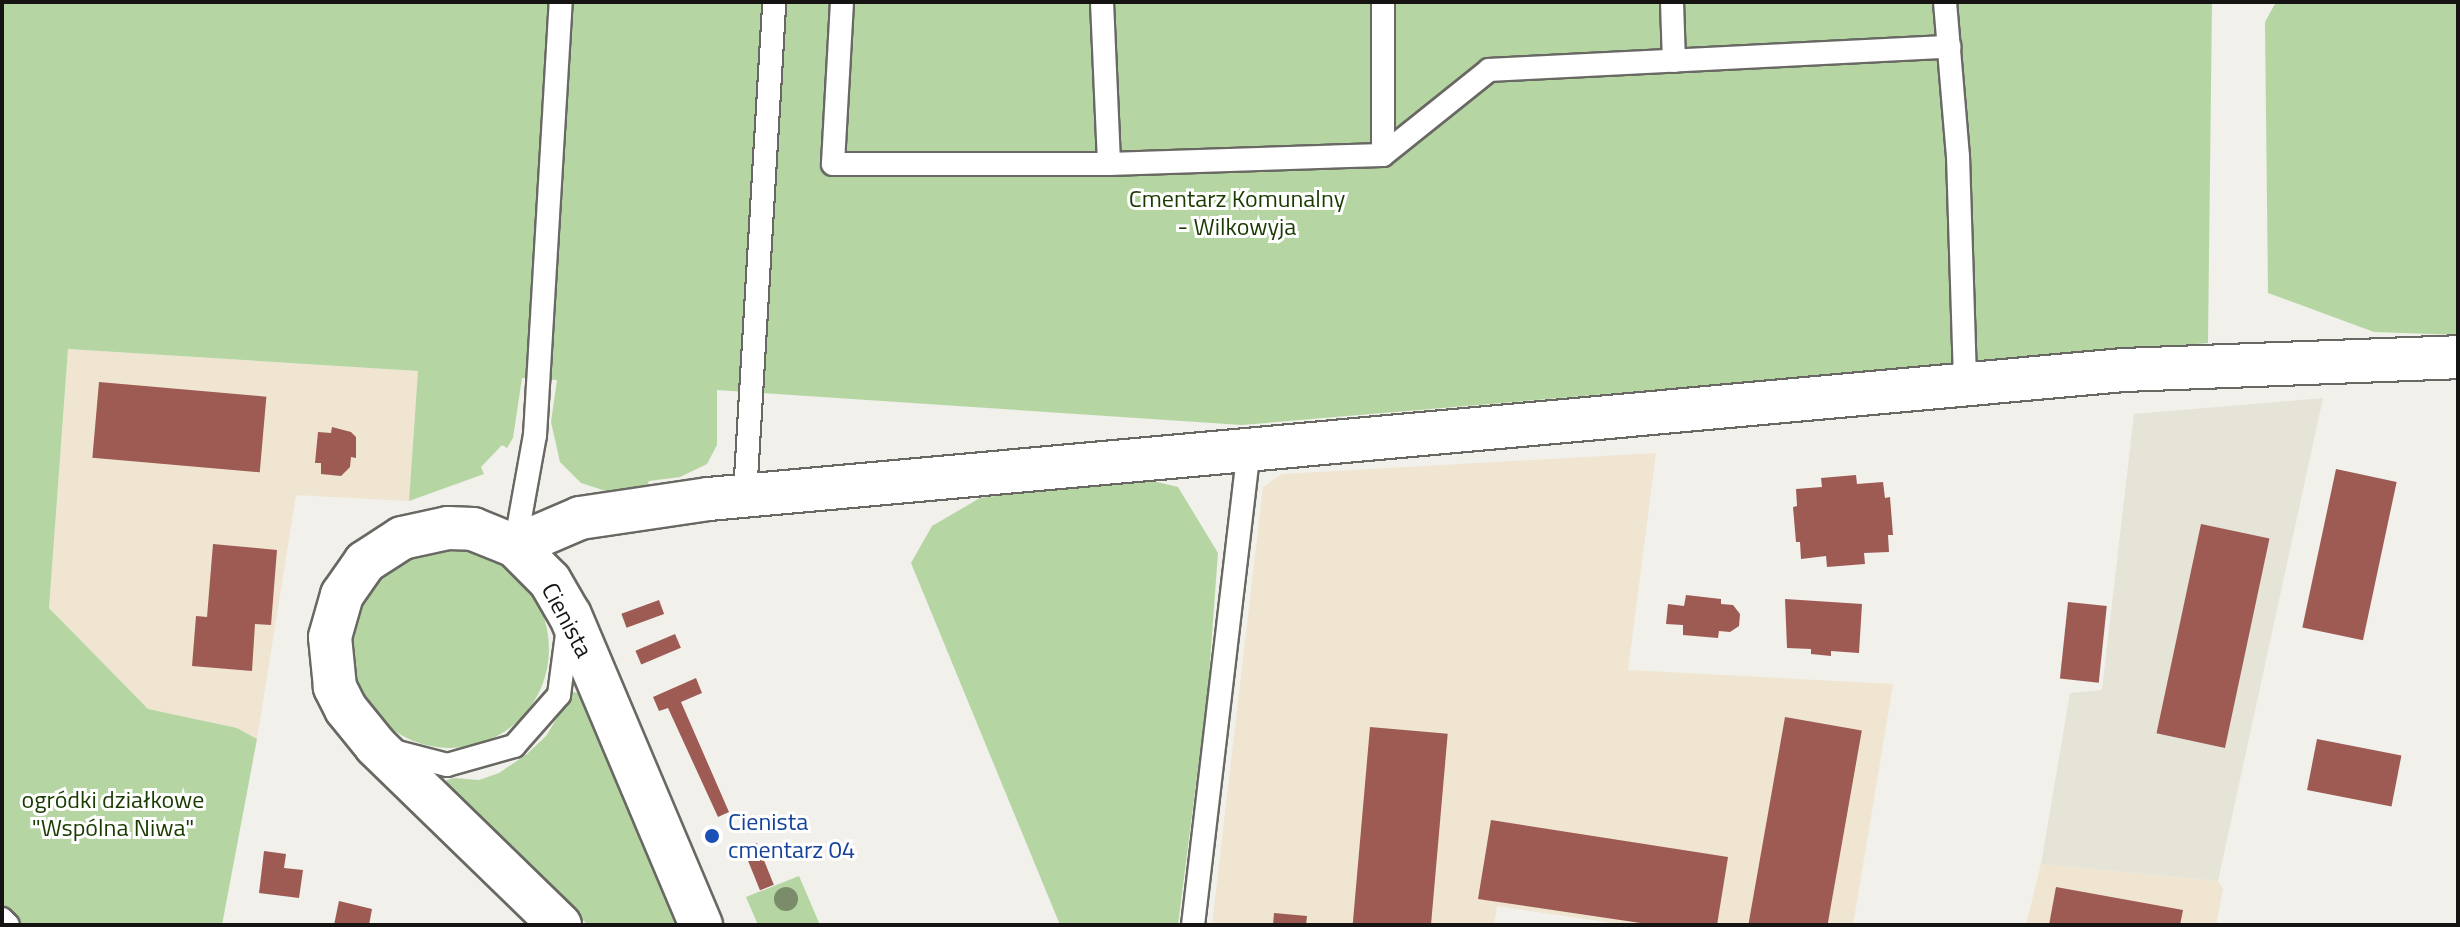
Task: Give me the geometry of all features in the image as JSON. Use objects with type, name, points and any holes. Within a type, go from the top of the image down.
[{"type":"street","points":[[515,546],[580,518],[745,495],[2124,370],[2458,357]]},
{"type":"street","name":"Cienista","points":[[560,925],[376,746],[346,709],[335,687],[330,661],[335,615],[352,576],[384,547],[402,538],[448,528],[473,529],[515,546],[550,581],[570,615],[701,925]]},
{"type":"lane","points":[[515,546],[535,435],[561,2]]},
{"type":"lane","points":[[745,495],[774,2]]},
{"type":"lane","points":[[842,2],[833,164],[1109,164],[1383,155],[1489,70],[1949,47]]},
{"type":"lane","points":[[1102,2],[1109,164]]},
{"type":"lane","points":[[1383,2],[1383,155]]},
{"type":"lane","points":[[1672,2],[1674,61]]},
{"type":"lane","points":[[1945,2],[1958,156],[1965,385]]},
{"type":"lane","points":[[1193,925],[1249,449]]},
{"type":"lane","points":[[376,746],[447,765],[514,746],[559,695],[570,615]]},
{"type":"lane","points":[[2,919],[8,925]]},
{"type":"shaded area","points":[[68,349],[418,371],[409,501],[296,495],[257,739],[237,728],[148,709],[49,608]]},
{"type":"shaded area","points":[[2323,398],[2218,881],[2041,864],[2070,693],[2102,690],[2134,414]]},
{"type":"shaded area","points":[[1656,453],[1628,670],[1893,684],[1853,925],[1627,925],[1497,906],[1494,925],[1212,925],[1263,487],[1282,474]]},
{"type":"shaded area","points":[[2041,864],[2218,881],[2223,889],[2216,925],[2026,925]]},
{"type":"green space","name":"Cmentarz Komunalny - Wilkowyja","points":[[2,2],[2212,2],[2208,343],[1242,425],[717,390],[717,445],[707,464],[680,477],[649,481],[643,493],[612,493],[581,483],[560,462],[551,422],[557,380],[522,378],[513,438],[507,448],[502,445],[481,467],[484,474],[409,501],[418,371],[68,349],[49,608],[148,709],[237,728],[257,739],[222,925],[2,925]]},
{"type":"green space","points":[[2276,2],[2458,2],[2458,335],[2374,332],[2268,293],[2265,22]]},
{"type":"green space","points":[[1136,477],[1178,487],[1218,553],[1208,689],[1178,925],[1060,925],[911,563],[932,526],[980,498]]},
{"type":"green space","points":[[450,550],[488,557],[520,579],[542,611],[549,649],[542,687],[520,719],[488,741],[450,748],[412,741],[380,719],[358,687],[351,649],[358,611],[380,579],[412,557]]},
{"type":"green space","points":[[573,692],[579,693],[676,925],[588,925],[445,787],[447,780],[454,778],[479,780],[499,773],[527,754],[546,736]]},
{"type":"green space","points":[[799,876],[820,925],[758,925],[746,897]]},
{"type":"building","points":[[99,382],[266,397],[260,472],[92,458]]},
{"type":"building","points":[[332,427],[351,432],[356,437],[356,458],[351,457],[350,467],[341,476],[321,474],[321,463],[315,463],[318,432],[331,433]]},
{"type":"building","points":[[2336,469],[2397,482],[2363,640],[2302,627]]},
{"type":"building","points":[[1856,475],[1857,484],[1883,482],[1885,498],[1890,497],[1893,535],[1888,535],[1889,552],[1864,553],[1865,564],[1827,567],[1826,556],[1801,559],[1793,507],[1797,506],[1796,489],[1822,487],[1821,478]]},
{"type":"building","points":[[2201,524],[2269,539],[2225,748],[2157,733]]},
{"type":"building","points":[[213,544],[277,550],[271,625],[255,624],[252,671],[192,666],[196,616],[207,617]]},
{"type":"building","points":[[1686,595],[1721,599],[1721,604],[1733,605],[1740,614],[1739,626],[1730,632],[1719,631],[1718,638],[1683,635],[1683,625],[1666,624],[1668,604],[1684,606]]},
{"type":"building","points":[[1785,599],[1862,604],[1859,653],[1831,651],[1831,656],[1811,654],[1811,649],[1787,648]]},
{"type":"building","points":[[659,600],[664,614],[627,628],[621,614]]},
{"type":"building","points":[[2068,602],[2107,606],[2099,683],[2060,679]]},
{"type":"building","points":[[675,634],[681,648],[641,665],[635,651]]},
{"type":"building","points":[[696,678],[702,693],[681,702],[729,812],[718,817],[668,708],[659,711],[653,697]]},
{"type":"building","points":[[1785,717],[1862,731],[1828,925],[1748,925]]},
{"type":"building","points":[[1370,727],[1448,734],[1431,925],[1353,925]]},
{"type":"building","points":[[2317,739],[2401,755],[2391,806],[2307,790]]},
{"type":"building","points":[[1491,820],[1728,857],[1717,925],[1654,925],[1478,899]]},
{"type":"building","points":[[757,843],[774,885],[760,890],[743,849]]},
{"type":"building","points":[[264,851],[286,854],[284,868],[303,870],[299,898],[259,893]]},
{"type":"building","points":[[2056,887],[2183,910],[2180,925],[2049,925]]},
{"type":"building","points":[[339,901],[372,909],[369,925],[334,925]]},
{"type":"building","points":[[1274,913],[1307,916],[1306,925],[1273,925]]},
{"type":"place","name":"Cienista cmentarz 04","points":[[712,836]]},
{"type":"park label","name":"ogródki działkowe \"Wspólna Niwa\"","points":[[113,814]]}]
